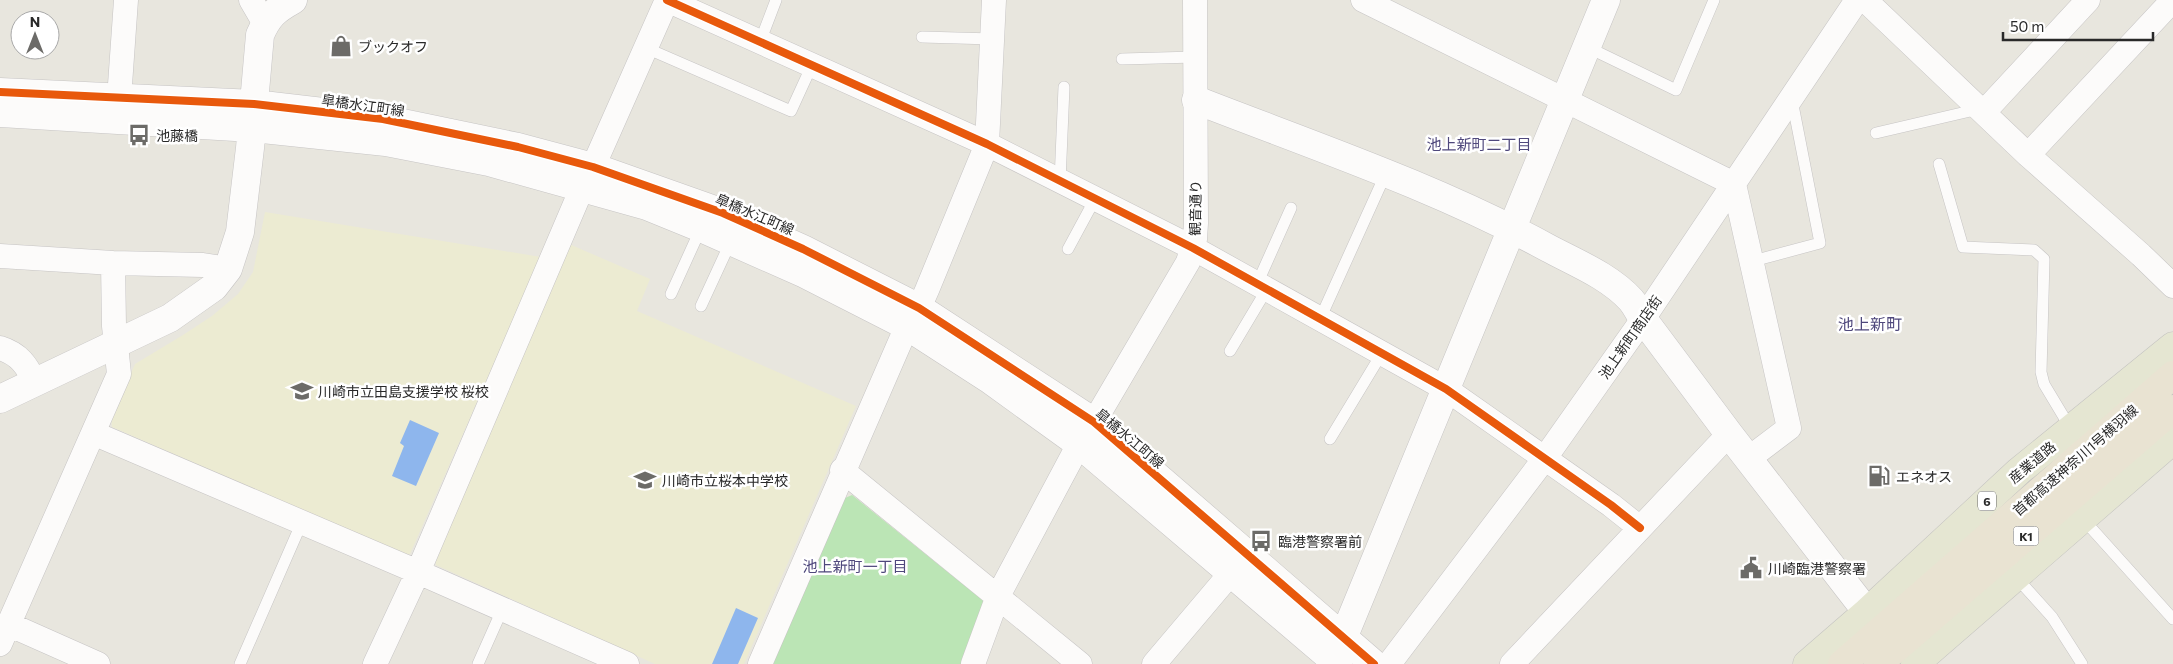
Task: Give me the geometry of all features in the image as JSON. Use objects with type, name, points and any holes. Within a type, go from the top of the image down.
[{"type":"highway","name":"首都高速神奈川1号横羽線","points":[[1842,664],[2173,375]]},
{"type":"highway","name":"首都高速神奈川1号横羽線","points":[[1878,664],[2173,409]]},
{"type":"main road","name":"産業道路","points":[[1807,664],[1867,612],[2019,471],[2173,346]]},
{"type":"main road","points":[[1915,664],[2173,440]]},
{"type":"street","points":[[119,98],[126,0]]},
{"type":"street","points":[[251,0],[265,24]]},
{"type":"street","points":[[0,399],[170,318],[214,287],[228,269],[240,232],[260,35],[275,10],[293,0]]},
{"type":"street","points":[[375,664],[418,572],[667,0],[987,144],[1193,248],[1446,389],[1545,458],[1640,528]]},
{"type":"street","points":[[760,664],[842,470],[913,317],[987,144],[994,0]]},
{"type":"street","name":"観音通り","points":[[973,664],[998,596],[1086,433],[1188,262],[1193,248],[1196,223],[1195,0]]},
{"type":"street","points":[[1364,0],[1565,98],[1734,184],[1789,428],[1748,459]]},
{"type":"street","points":[[1344,636],[1606,0]]},
{"type":"street","name":"池上新町商店街","points":[[1389,664],[1545,458],[1643,319],[1792,100],[1857,0]]},
{"type":"street","points":[[1865,0],[2028,155],[2141,254],[2173,286]]},
{"type":"street","points":[[1982,110],[2088,0]]},
{"type":"street","points":[[2028,155],[2173,0]]},
{"type":"street","name":"皐橋水江町線","points":[[0,92],[119,98],[253,116],[490,162],[588,178],[723,213],[803,248],[913,317],[989,379],[1086,433],[1344,636],[1374,664]]},
{"type":"street","points":[[1196,100],[1464,205],[1600,276],[1632,301],[1643,319],[1729,434],[1867,612]]},
{"type":"street","name":"皐橋水江町線","points":[[0,113],[253,116]]},
{"type":"street","name":"皐橋水江町線","points":[[588,178],[647,206],[805,274],[913,317]]},
{"type":"street","points":[[0,256],[113,263],[203,264],[228,269]]},
{"type":"street","points":[[98,664],[4,634],[119,374],[113,263]]},
{"type":"street","points":[[0,348],[19,356],[28,367],[35,383]]},
{"type":"street","points":[[93,433],[627,664]]},
{"type":"street","name":"皐橋水江町線","points":[[1086,433],[1231,573],[1338,664]]},
{"type":"street","points":[[1512,664],[1729,434]]},
{"type":"street","points":[[842,470],[1080,664]]},
{"type":"street","points":[[1154,664],[1231,573]]},
{"type":"lane","points":[[760,42],[776,0]]},
{"type":"lane","points":[[1586,47],[1676,90],[1714,0]]},
{"type":"lane","points":[[922,37],[992,39]]},
{"type":"lane","points":[[646,48],[791,110],[812,65]]},
{"type":"lane","points":[[1122,59],[1195,57]]},
{"type":"lane","points":[[1060,181],[1064,87]]},
{"type":"lane","points":[[1752,260],[1820,243],[1792,100]]},
{"type":"lane","points":[[1876,133],[1982,110]]},
{"type":"lane","points":[[1938,164],[1963,247],[2034,250],[2044,259],[2041,372],[2044,384],[2071,429]]},
{"type":"lane","points":[[1320,319],[1386,173]]},
{"type":"lane","points":[[1068,248],[1095,199]]},
{"type":"lane","points":[[1230,351],[1262,287],[1291,208]]},
{"type":"lane","points":[[670,294],[701,228]]},
{"type":"lane","points":[[701,306],[731,241]]},
{"type":"lane","points":[[1330,439],[1382,353]]},
{"type":"lane","points":[[2083,519],[2173,619]]},
{"type":"lane","points":[[240,664],[302,522]]},
{"type":"lane","points":[[2016,577],[2052,618],[2082,663]]},
{"type":"lane","points":[[478,664],[502,610]]},
{"type":"shaded area","name":"川崎市立田島支援学校 桜校","points":[[265,212],[541,257],[410,554],[404,555],[112,427],[111,418],[135,364],[212,316],[238,294],[253,272]]},
{"type":"shaded area","name":"川崎市立桜本中学校","points":[[569,244],[650,279],[637,311],[856,406],[744,664],[655,664],[436,565],[433,554]]},
{"type":"green space","points":[[852,495],[985,602],[962,664],[770,664],[845,498]]},
{"type":"water","points":[[410,420],[439,433],[416,486],[392,476],[404,446],[400,443]]},
{"type":"water","points":[[736,608],[758,618],[738,664],[712,664]]},
{"type":"cycle path","points":[[667,0],[987,144],[1193,248],[1446,389],[1611,505],[1640,528]]},
{"type":"cycle path","points":[[0,92],[254,104],[383,119],[518,147],[593,167],[723,213],[803,249],[919,308],[1094,422],[1374,664]]},
{"type":"place","name":"ブックオフ","points":[[341,46]]},
{"type":"place","name":"池藤橋","points":[[139,135]]},
{"type":"place","name":"川崎市立田島支援学校 桜校","points":[[302,391]]},
{"type":"place","name":"エネオス","points":[[1879,476]]},
{"type":"place","name":"川崎市立桜本中学校","points":[[645,480]]},
{"type":"place","name":"臨港警察署前","points":[[1261,541]]},
{"type":"place","name":"川崎臨港警察署","points":[[1751,568]]},
{"type":"district","name":"池上新町二丁目","points":[[1479,144]]},
{"type":"district","name":"池上新町","points":[[1870,323]]},
{"type":"district","name":"池上新町一丁目","points":[[855,566]]}]
